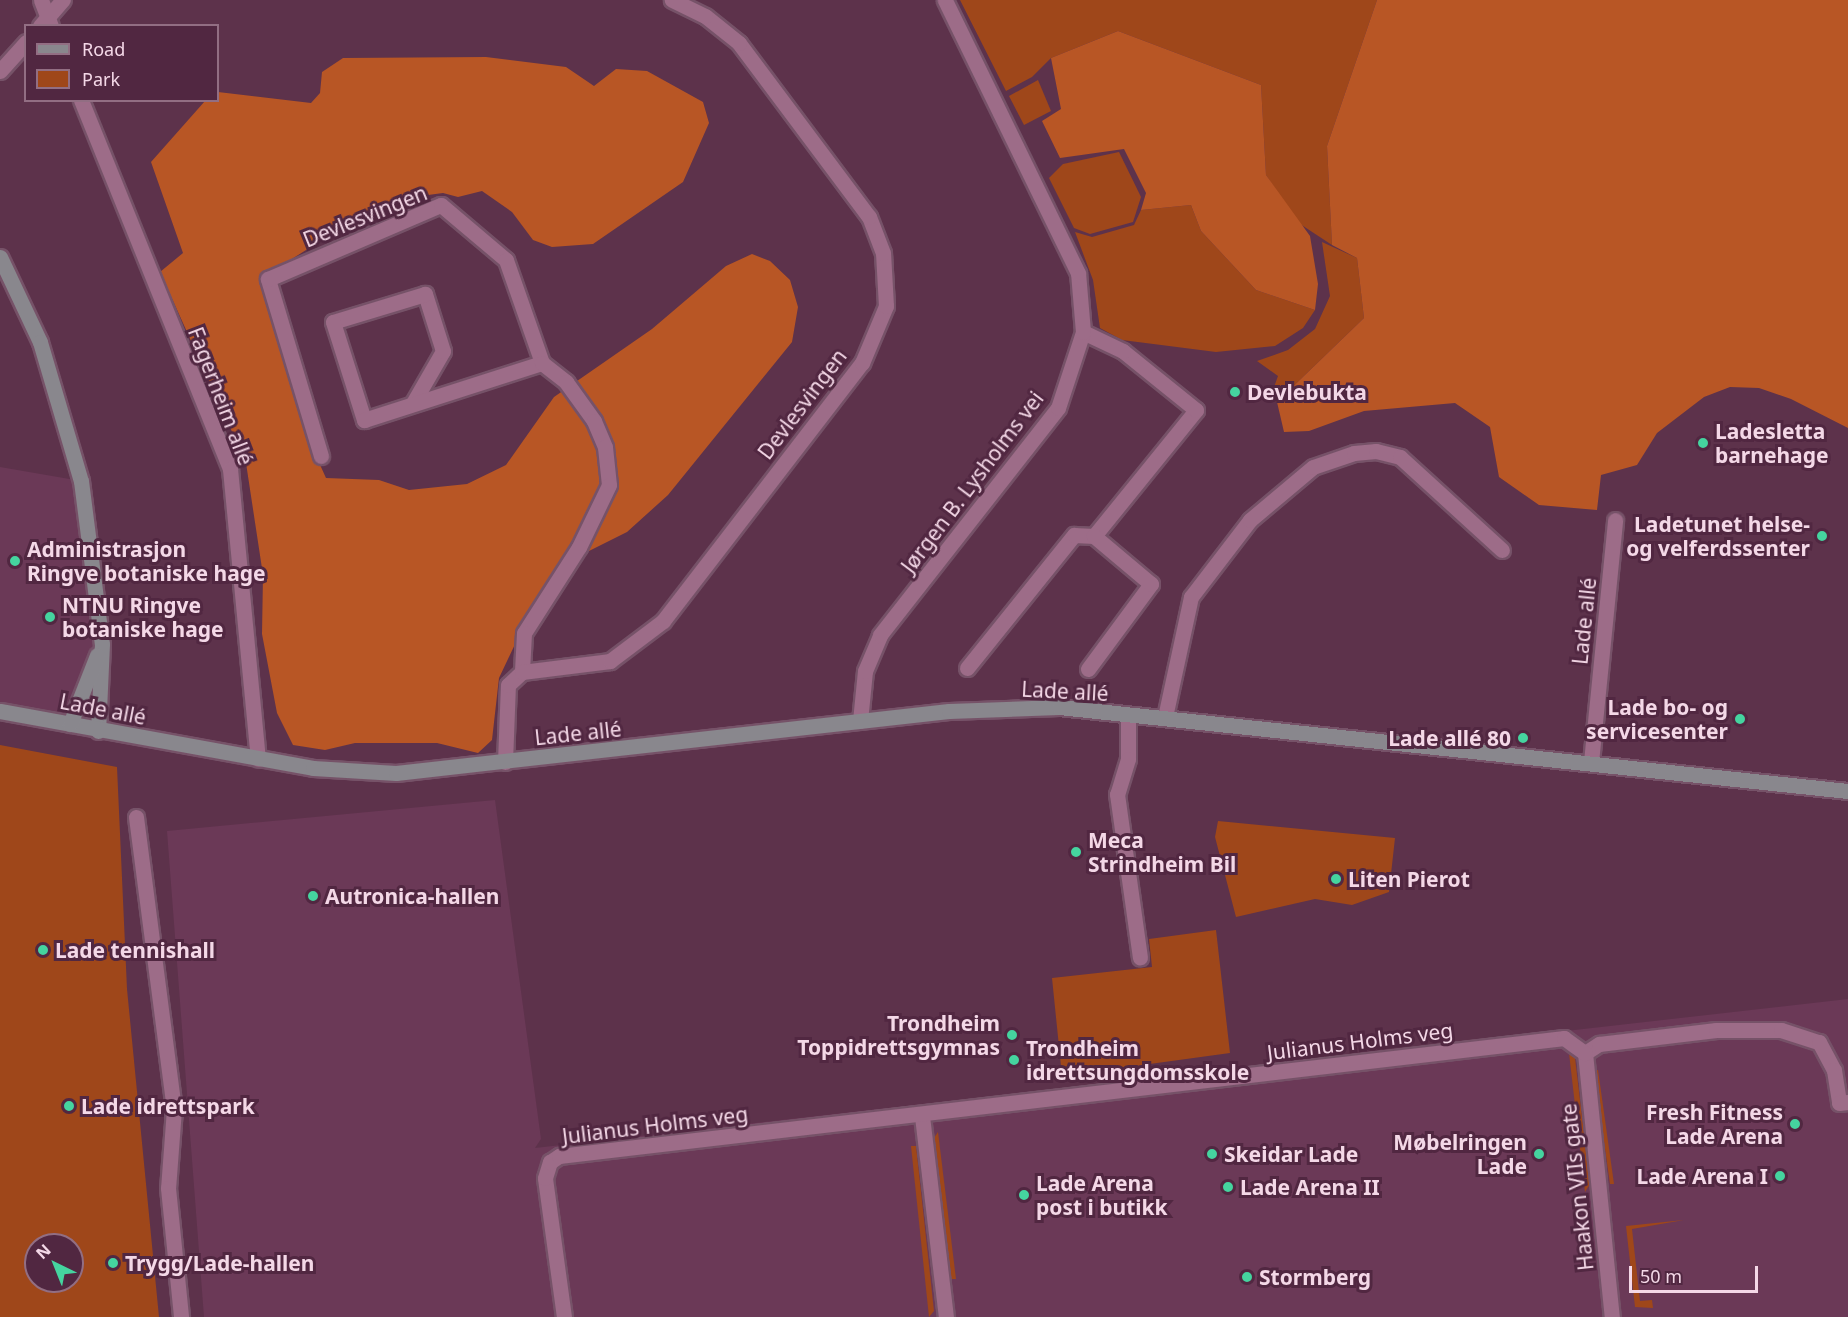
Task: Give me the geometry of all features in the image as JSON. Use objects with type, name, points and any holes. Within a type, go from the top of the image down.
[{"type":"street","points":[[41,0],[46,23]]},
{"type":"street","points":[[46,23],[63,0]]},
{"type":"street","name":"Devlesvingen","points":[[522,672],[610,661],[663,621],[862,363],[886,306],[883,252],[868,217],[739,43],[705,16],[672,0]]},
{"type":"street","name":"Jørgen B. Lysholms vei","points":[[860,721],[865,671],[880,635],[1058,408],[1083,332],[1074,264],[945,0]]},
{"type":"street","points":[[0,71],[24,44]]},
{"type":"street","name":"Fagerheim allé","points":[[82,102],[230,470],[258,759]]},
{"type":"street","name":"Devlesvingen","points":[[321,456],[268,279],[441,205],[506,260],[542,363]]},
{"type":"street","points":[[0,256],[40,342],[81,481],[102,644],[98,731]]},
{"type":"street","points":[[413,403],[443,351],[425,294],[333,322],[364,420],[542,363],[566,382],[594,421],[605,447],[609,485],[579,547],[524,633],[522,672],[505,692],[505,762]]},
{"type":"street","points":[[1083,332],[1123,351],[1196,410],[1094,536]]},
{"type":"street","points":[[1165,717],[1191,597],[1250,520],[1313,467],[1376,451],[1400,457],[1502,550]]},
{"type":"street","name":"Lade allé","points":[[1591,762],[1615,520]]},
{"type":"street","points":[[967,668],[1074,535],[1094,536],[1151,584],[1088,669]]},
{"type":"street","points":[[70,724],[102,644]]},
{"type":"street","name":"Lade allé","points":[[0,711],[258,759],[396,773],[860,721],[1059,707],[1848,791]]},
{"type":"street","points":[[1128,716],[1128,759],[1117,794],[1140,957]]},
{"type":"street","points":[[136,817],[174,1109],[168,1188],[181,1317]]},
{"type":"street","points":[[1585,1053],[1599,1044],[1704,1031],[1781,1030],[1819,1042],[1834,1070],[1839,1103],[1848,1102]]},
{"type":"street","name":"Julianus Holms veg","points":[[564,1317],[545,1178],[550,1162],[559,1156],[922,1116],[1564,1038],[1585,1053]]},
{"type":"street","name":"Haakon VIIs gate","points":[[1585,1053],[1612,1317]]},
{"type":"street","points":[[922,1116],[945,1317]]},
{"type":"shaded area","points":[[1377,0],[1848,0],[1848,428],[1791,399],[1759,388],[1730,387],[1704,397],[1657,433],[1637,465],[1601,475],[1597,510],[1539,505],[1499,477],[1490,427],[1455,403],[1364,411],[1309,431],[1284,432],[1277,402],[1364,318],[1357,258],[1332,245],[1327,146]]},
{"type":"shaded area","points":[[1118,31],[1261,85],[1266,175],[1310,236],[1318,284],[1315,310],[1256,290],[1201,231],[1191,205],[1141,210],[1146,193],[1124,149],[1060,158],[1042,121],[1061,109],[1051,58]]},
{"type":"shaded area","points":[[486,57],[566,67],[594,86],[616,69],[647,71],[703,102],[709,123],[683,182],[593,244],[552,247],[533,240],[512,212],[482,191],[458,197],[443,193],[413,197],[355,219],[265,276],[312,447],[326,478],[379,480],[409,490],[467,484],[506,465],[554,397],[652,329],[726,266],[752,254],[770,261],[790,280],[798,307],[792,342],[668,495],[627,532],[569,561],[537,598],[499,678],[492,740],[478,753],[437,743],[355,743],[325,750],[293,745],[277,713],[262,634],[263,575],[246,463],[160,272],[183,253],[151,162],[204,102],[219,102],[219,92],[311,103],[320,93],[322,72],[343,58]]},
{"type":"shaded area","name":"NTNU Ringve botaniske hage","points":[[0,467],[81,481],[102,644],[70,724],[0,711]]},
{"type":"shaded area","points":[[495,800],[541,1139],[535,1148],[1848,999],[1848,1317],[204,1317],[167,831]]},
{"type":"green space","points":[[960,0],[1377,0],[1327,146],[1332,245],[1297,222],[1266,175],[1261,85],[1118,31],[1051,58],[1032,77],[1006,91]]},
{"type":"green space","points":[[1038,80],[1051,111],[1024,125],[1009,96]]},
{"type":"green space","points":[[1119,152],[1141,197],[1133,222],[1090,234],[1074,228],[1049,178],[1063,164]]},
{"type":"green space","points":[[1191,205],[1201,231],[1256,290],[1315,310],[1303,328],[1275,346],[1216,352],[1122,340],[1100,328],[1093,280],[1075,232],[1092,237],[1134,225],[1141,210]]},
{"type":"green space","points":[[1322,242],[1357,258],[1364,318],[1277,402],[1270,398],[1278,376],[1257,361],[1288,350],[1315,329],[1330,296]]},
{"type":"green space","name":"Lade idrettspark","points":[[0,745],[117,767],[127,989],[159,1317],[0,1317]]},
{"type":"green space","points":[[1218,821],[1395,838],[1389,892],[1352,905],[1315,899],[1236,917],[1215,837]]},
{"type":"green space","points":[[1216,930],[1230,1053],[1062,1076],[1052,978],[1152,967],[1149,939]]},
{"type":"green space","points":[[1569,1053],[1575,1058],[1590,1184],[1585,1192]]},
{"type":"green space","points":[[1598,1070],[1614,1184],[1610,1184],[1594,1071]]},
{"type":"green space","points":[[938,1132],[956,1279],[950,1279],[934,1138]]},
{"type":"green space","points":[[911,1146],[916,1146],[934,1311],[929,1317]]},
{"type":"green space","points":[[1684,1220],[1632,1229],[1640,1301],[1652,1300],[1653,1308],[1635,1307],[1626,1226]]},
{"type":"place","name":"Devlebukta","points":[[1235,392]]},
{"type":"place","name":"Ladesletta barnehage","points":[[1703,443]]},
{"type":"place","name":"Ladetunet helse- og velferdssenter","points":[[1822,536]]},
{"type":"place","name":"Administrasjon Ringve botaniske hage","points":[[15,561]]},
{"type":"place","name":"NTNU Ringve botaniske hage","points":[[50,617]]},
{"type":"place","name":"Lade bo- og servicesenter","points":[[1740,719]]},
{"type":"place","name":"Lade allé 80","points":[[1523,738]]},
{"type":"place","name":"Meca Strindheim Bil","points":[[1076,852]]},
{"type":"place","name":"Liten Pierot","points":[[1336,879]]},
{"type":"place","name":"Autronica-hallen","points":[[313,896]]},
{"type":"place","name":"Lade tennishall","points":[[43,950]]},
{"type":"place","name":"Trondheim Toppidrettsgymnas","points":[[1012,1035]]},
{"type":"place","name":"Trondheim idrettsungdomsskole","points":[[1014,1060]]},
{"type":"place","name":"Lade idrettspark","points":[[69,1106]]},
{"type":"place","name":"Fresh Fitness Lade Arena","points":[[1795,1124]]},
{"type":"place","name":"Skeidar Lade","points":[[1212,1154]]},
{"type":"place","name":"Møbelringen Lade","points":[[1539,1154]]},
{"type":"place","name":"Lade Arena I","points":[[1780,1176]]},
{"type":"place","name":"Lade Arena II","points":[[1228,1187]]},
{"type":"place","name":"Lade Arena post i butikk","points":[[1024,1195]]},
{"type":"place","name":"Trygg/Lade-hallen","points":[[113,1263]]},
{"type":"place","name":"Stormberg","points":[[1247,1277]]}]
